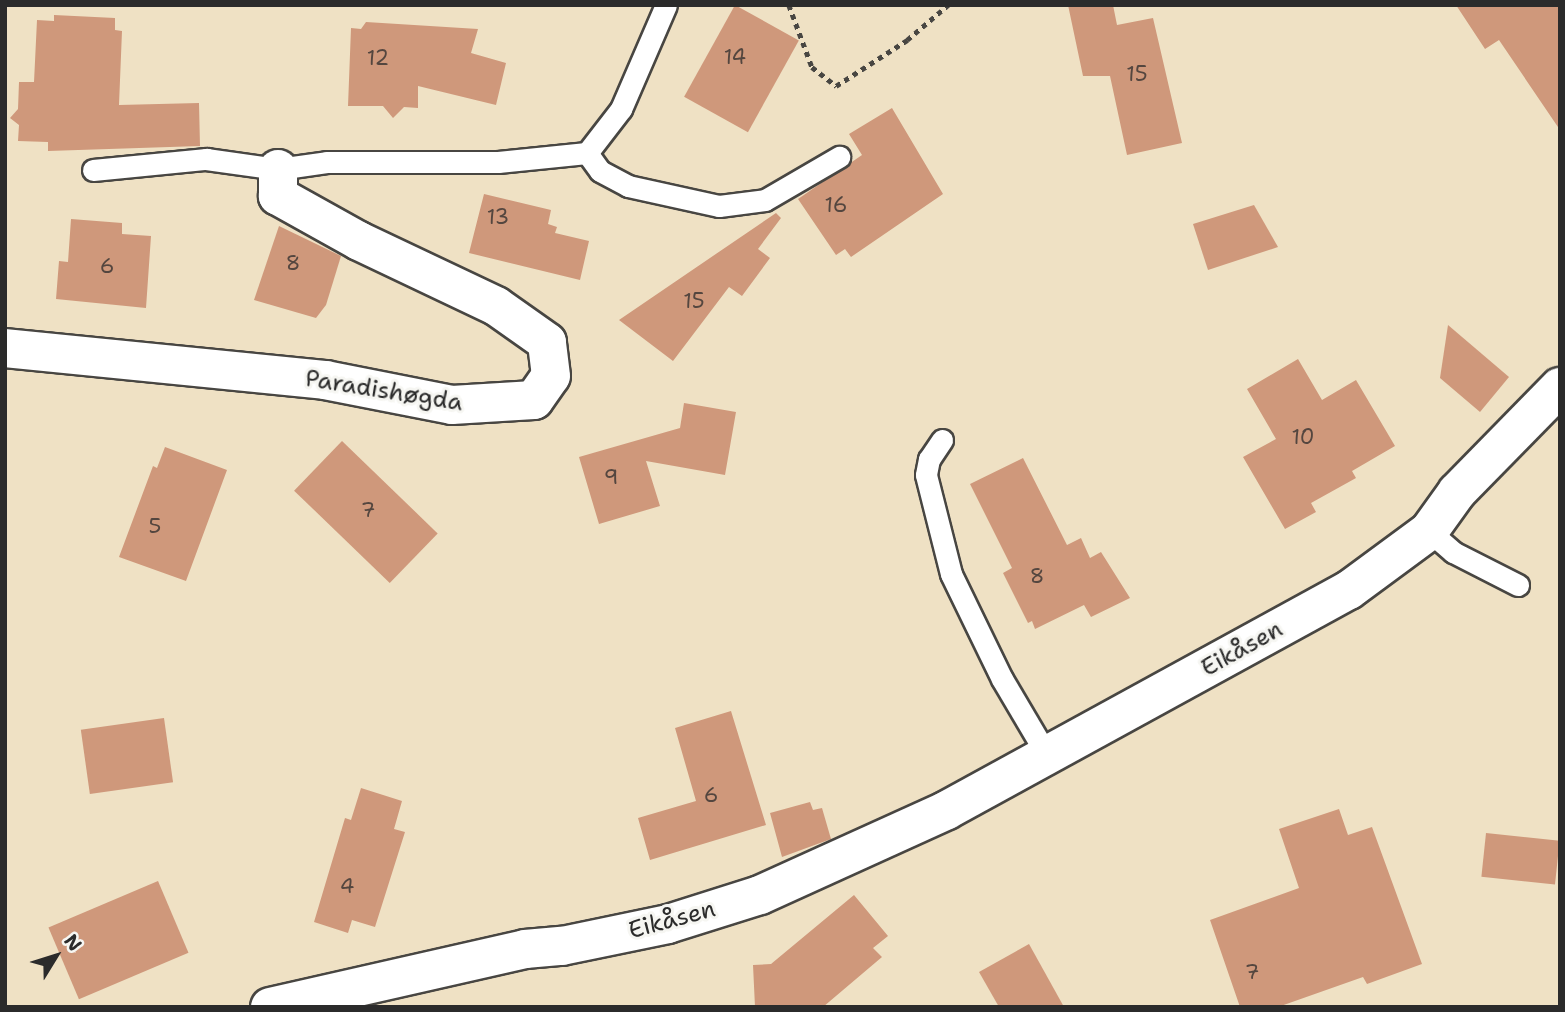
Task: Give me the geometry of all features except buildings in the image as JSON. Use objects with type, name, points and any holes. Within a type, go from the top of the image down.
[{"type":"street","name":"Paradishøgda","points":[[5,348],[325,380],[452,405],[534,400],[551,376],[547,342],[496,306],[359,241],[278,196],[278,169]]},
{"type":"street","name":"Eikåsen","points":[[270,1007],[524,949],[562,946],[668,924],[747,899],[947,810],[1349,590],[1429,531],[1457,492],[1560,387]]},
{"type":"lane","points":[[93,170],[206,159],[278,169],[327,162],[498,162],[587,153],[621,109],[666,5]]},
{"type":"lane","points":[[587,153],[600,171],[628,186],[719,206],[765,200],[839,157]]},
{"type":"lane","points":[[942,440],[929,459],[926,475],[951,574],[1002,679],[1047,755]]},
{"type":"lane","points":[[1429,531],[1464,558],[1518,584]]},
{"type":"path","points":[[789,5],[812,66],[836,86],[907,40],[948,5]]}]
